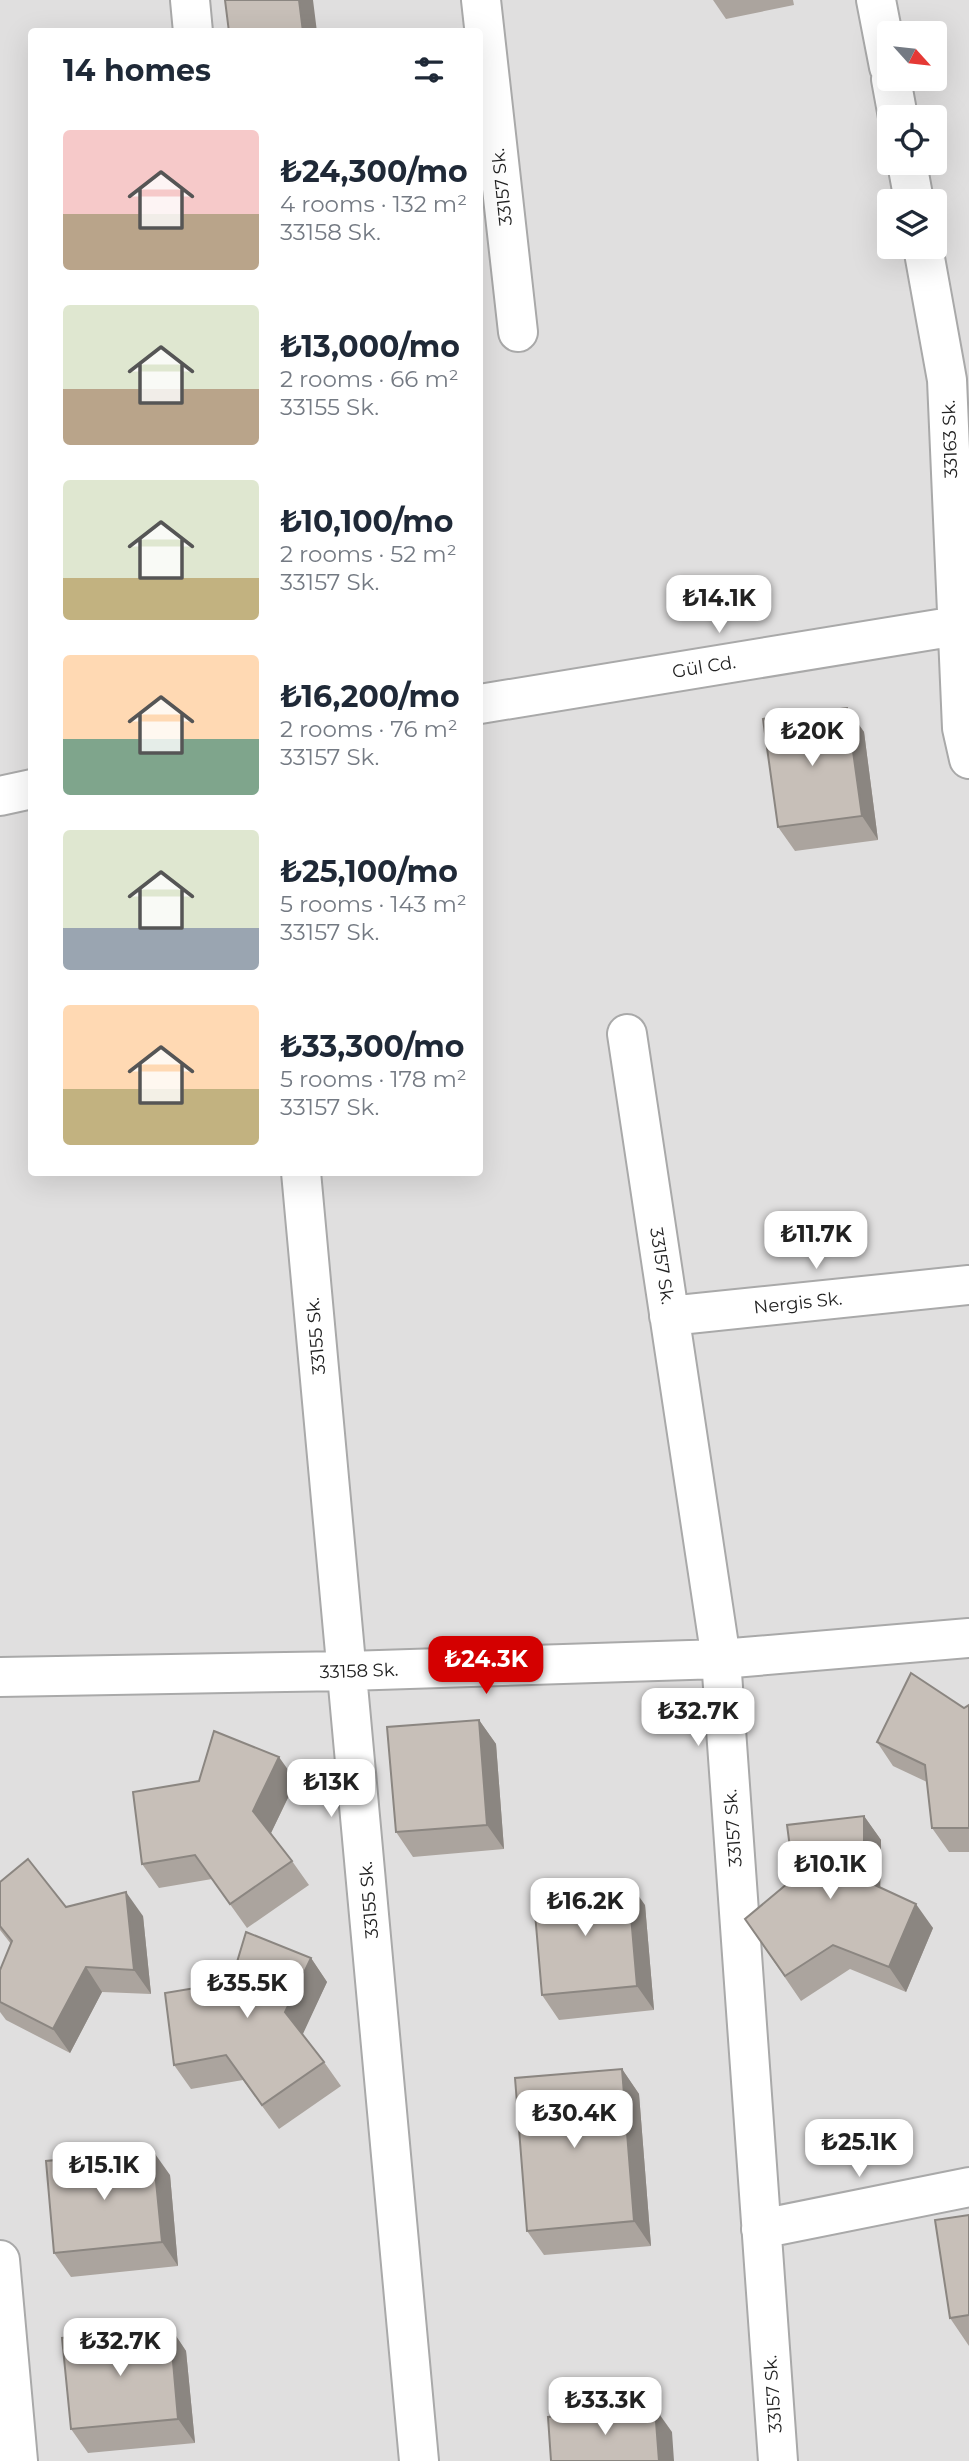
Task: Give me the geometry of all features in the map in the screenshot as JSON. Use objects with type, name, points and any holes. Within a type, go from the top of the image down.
[{"type":"street","points":[[190,0],[193,28]]},
{"type":"street","name":"33157 Sk.","points":[[481,0],[518,332]]},
{"type":"street","points":[[876,0],[880,21]]},
{"type":"street","name":"33163 Sk.","points":[[925,259],[947,380],[964,624],[962,728],[969,759]]},
{"type":"street","name":"Gül Cd.","points":[[483,704],[964,624]]},
{"type":"street","points":[[0,796],[28,790]]},
{"type":"street","name":"33157 Sk.","points":[[626,1034],[721,1659],[778,2461]]},
{"type":"street","name":"33155 Sk.","points":[[301,1176],[419,2461]]},
{"type":"street","name":"Nergis Sk.","points":[[669,1316],[969,1285]]},
{"type":"street","name":"33158 Sk.","points":[[0,1677],[348,1671],[721,1659],[969,1638]]},
{"type":"street","points":[[761,2229],[969,2187]]},
{"type":"street","points":[[0,2260],[18,2461]]},
{"type":"shaded area","points":[[0,0],[969,0],[969,2461],[0,2461]]},
{"type":"building","points":[[225,0],[299,0],[302,28],[228,28]]},
{"type":"building","points":[[847,708],[862,816],[778,827],[763,719]]},
{"type":"building","points":[[911,1673],[964,1708],[969,1705],[969,1828],[932,1828],[925,1765],[877,1742]]},
{"type":"building","points":[[479,1720],[487,1825],[396,1832],[387,1727]]},
{"type":"building","points":[[214,1731],[279,1757],[253,1811],[292,1861],[230,1904],[195,1855],[142,1864],[133,1792],[199,1781]]},
{"type":"building","points":[[864,1816],[864,1880],[916,1904],[889,1967],[833,1945],[785,1976],[745,1919],[794,1878],[787,1825]]},
{"type":"building","points":[[28,1859],[66,1907],[126,1892],[134,1970],[86,1967],[53,2029],[0,2002],[0,1970],[12,1941],[0,1926],[0,1882]]},
{"type":"building","points":[[628,1881],[637,1986],[542,1995],[533,1890]]},
{"type":"building","points":[[246,1932],[311,1958],[285,2012],[324,2062],[262,2105],[226,2055],[174,2065],[165,1993],[231,1982]]},
{"type":"building","points":[[622,2069],[634,2221],[527,2231],[515,2078]]},
{"type":"building","points":[[153,2151],[162,2242],[54,2253],[46,2161]]},
{"type":"building","points":[[969,2215],[969,2315],[950,2318],[935,2220]]},
{"type":"building","points":[[170,2327],[178,2419],[71,2429],[62,2338]]},
{"type":"building","points":[[655,2408],[659,2461],[551,2461],[548,2417]]}]
